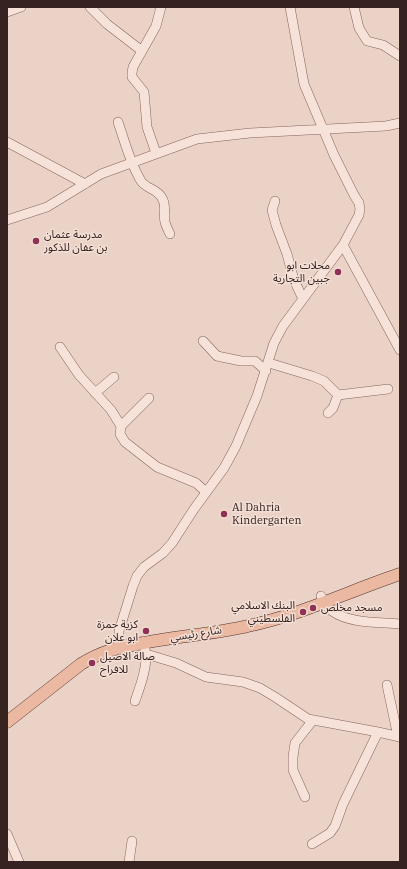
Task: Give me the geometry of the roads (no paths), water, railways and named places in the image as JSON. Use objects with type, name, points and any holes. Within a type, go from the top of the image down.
[{"type":"main road","name":"شارع رئيسي","points":[[7,714],[62,668],[78,657],[92,650],[120,645],[143,645],[247,626],[280,618],[322,599],[400,568]]},
{"type":"main road","name":"شارع رئيسي","points":[[322,599],[400,574]]},
{"type":"main road","name":"شارع رئيسي","points":[[7,722],[81,664],[94,656],[120,645]]},
{"type":"street","points":[[7,12],[21,7]]},
{"type":"street","points":[[90,7],[107,24],[142,51]]},
{"type":"street","points":[[156,153],[147,127],[144,92],[133,79],[132,73],[133,67],[156,26],[161,7]]},
{"type":"street","points":[[120,645],[119,631],[137,576],[144,567],[168,548],[194,508],[224,468],[236,446],[267,367],[274,343],[303,299],[343,245],[358,218],[360,206],[322,129],[304,84],[290,7]]},
{"type":"street","points":[[354,7],[359,28],[368,41],[383,45],[400,56]]},
{"type":"street","points":[[118,122],[132,162],[141,181],[146,187],[154,190],[162,196],[166,208],[165,221],[170,234]]},
{"type":"street","points":[[7,220],[47,207],[101,174],[197,139],[250,133],[386,126],[400,123]]},
{"type":"street","points":[[7,142],[71,175],[85,184]]},
{"type":"street","points":[[275,201],[272,210],[276,225],[287,254],[294,280],[303,299]]},
{"type":"street","points":[[343,245],[400,350]]},
{"type":"street","points":[[204,341],[217,356],[241,361],[255,361],[267,367],[312,376],[324,381],[338,395]]},
{"type":"street","points":[[60,347],[79,375],[111,410],[121,426]]},
{"type":"street","points":[[95,393],[114,377]]},
{"type":"street","points":[[338,395],[388,389]]},
{"type":"street","points":[[328,413],[333,408],[338,395]]},
{"type":"street","points":[[149,398],[121,426],[120,434],[125,442],[156,467],[196,483],[206,492]]},
{"type":"street","points":[[322,599],[331,610],[341,616],[355,620],[400,624]]},
{"type":"street","points":[[135,701],[142,677],[143,645],[206,677],[243,682],[260,688],[308,719],[399,737],[387,684]]},
{"type":"street","points":[[305,797],[293,770],[294,743],[313,720]]},
{"type":"street","points":[[312,844],[330,833],[335,826],[343,804],[378,732]]},
{"type":"street","points":[[7,834],[19,862]]},
{"type":"street","points":[[129,862],[132,841]]},
{"type":"place","name":"مدرسة عثمان بن عفان للذكور","points":[[36,241]]},
{"type":"place","name":"محلات ابو جبين التجارية","points":[[338,272]]},
{"type":"place","name":"Al Dahria Kindergarten","points":[[224,514]]},
{"type":"place","name":"مسجد مخلص","points":[[313,608]]},
{"type":"place","name":"البنك الاسلامي الفلسطيني","points":[[303,612]]},
{"type":"place","name":"كزية حمزة ابو علان","points":[[146,631]]},
{"type":"place","name":"صالة الاصيل للافراح","points":[[92,663]]}]
